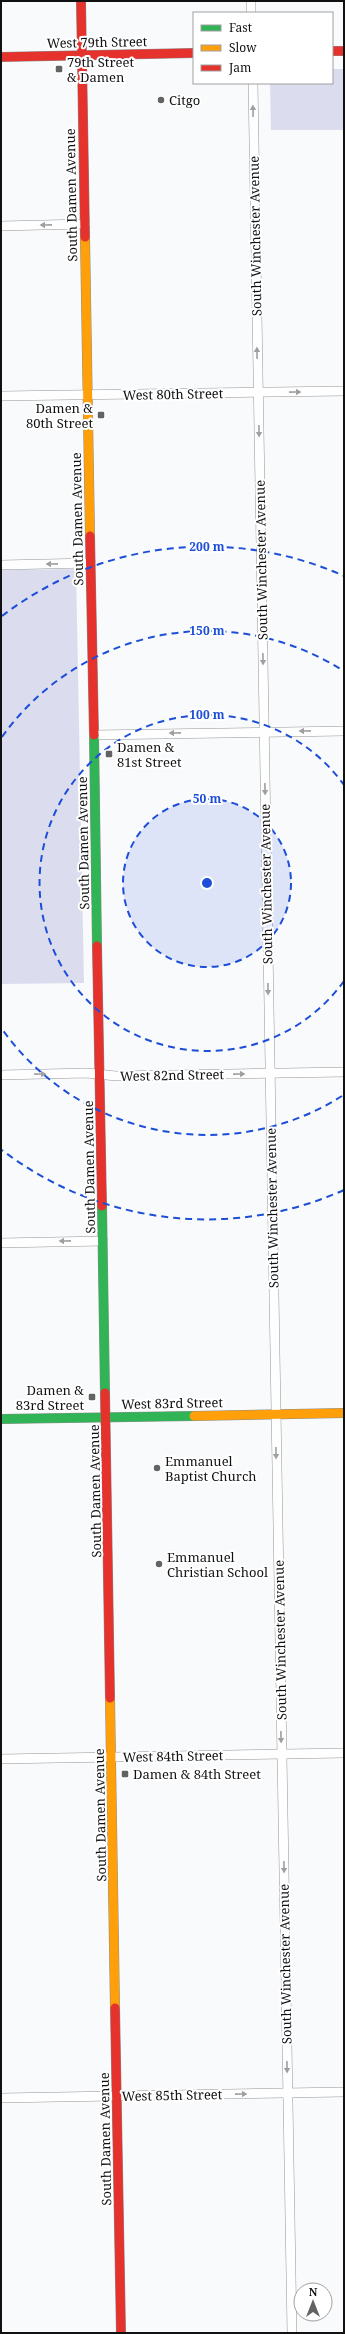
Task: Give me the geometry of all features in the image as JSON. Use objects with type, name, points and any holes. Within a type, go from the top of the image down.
[{"type":"street","name":"South Damen Avenue","points":[[81,1],[104,1240],[122,2333]]},
{"type":"street","points":[[251,1],[251,12]]},
{"type":"street","points":[[333,51],[344,51]]},
{"type":"street","name":"West 79th Street","points":[[1,57],[193,53]]},
{"type":"street","name":"South Winchester Avenue","points":[[252,84],[292,2333]]},
{"type":"street","points":[[1,226],[85,224]]},
{"type":"street","name":"West 80th Street","points":[[1,396],[344,391]]},
{"type":"street","points":[[1,565],[91,563]]},
{"type":"street","points":[[94,735],[344,731]]},
{"type":"street","name":"West 82nd Street","points":[[1,1075],[100,1073],[116,1076],[344,1072]]},
{"type":"street","points":[[1,1242],[104,1240]]},
{"type":"street","name":"West 83rd Street","points":[[1,1419],[344,1413]]},
{"type":"street","name":"West 84th Street","points":[[1,1759],[344,1753]]},
{"type":"street","name":"West 85th Street","points":[[1,2098],[344,2092]]},
{"type":"shaded area","points":[[333,69],[344,69],[344,130],[271,130],[270,84],[333,84]]},
{"type":"shaded area","points":[[76,569],[84,983],[1,984],[1,570]]},
{"type":"traffic: fast","points":[[94,735],[97,946]]},
{"type":"traffic: fast","points":[[102,1206],[105,1393]]},
{"type":"traffic: fast","points":[[1,1419],[194,1416]]},
{"type":"traffic: slow","points":[[85,237],[90,536]]},
{"type":"traffic: slow","points":[[194,1416],[344,1413]]},
{"type":"traffic: slow","points":[[110,1698],[115,2008]]},
{"type":"traffic: jam","points":[[81,1],[85,237]]},
{"type":"traffic: jam","points":[[333,51],[344,51]]},
{"type":"traffic: jam","points":[[1,57],[193,53]]},
{"type":"traffic: jam","points":[[90,536],[94,735]]},
{"type":"traffic: jam","points":[[97,946],[102,1206]]},
{"type":"traffic: jam","points":[[105,1393],[110,1698]]},
{"type":"traffic: jam","points":[[115,2008],[121,2333]]},
{"type":"place","name":"79th Street & Damen","points":[[59,69]]},
{"type":"place","name":"Citgo","points":[[161,100]]},
{"type":"place","name":"Damen & 80th Street","points":[[101,415]]},
{"type":"place","name":"Damen & 81st Street","points":[[109,754]]},
{"type":"place","name":"Damen & 83rd Street","points":[[92,1397]]},
{"type":"place","name":"Emmanuel Baptist Church","points":[[157,1468]]},
{"type":"place","name":"Emmanuel Christian School","points":[[159,1564]]},
{"type":"place","name":"Damen & 84th Street","points":[[125,1774]]}]
